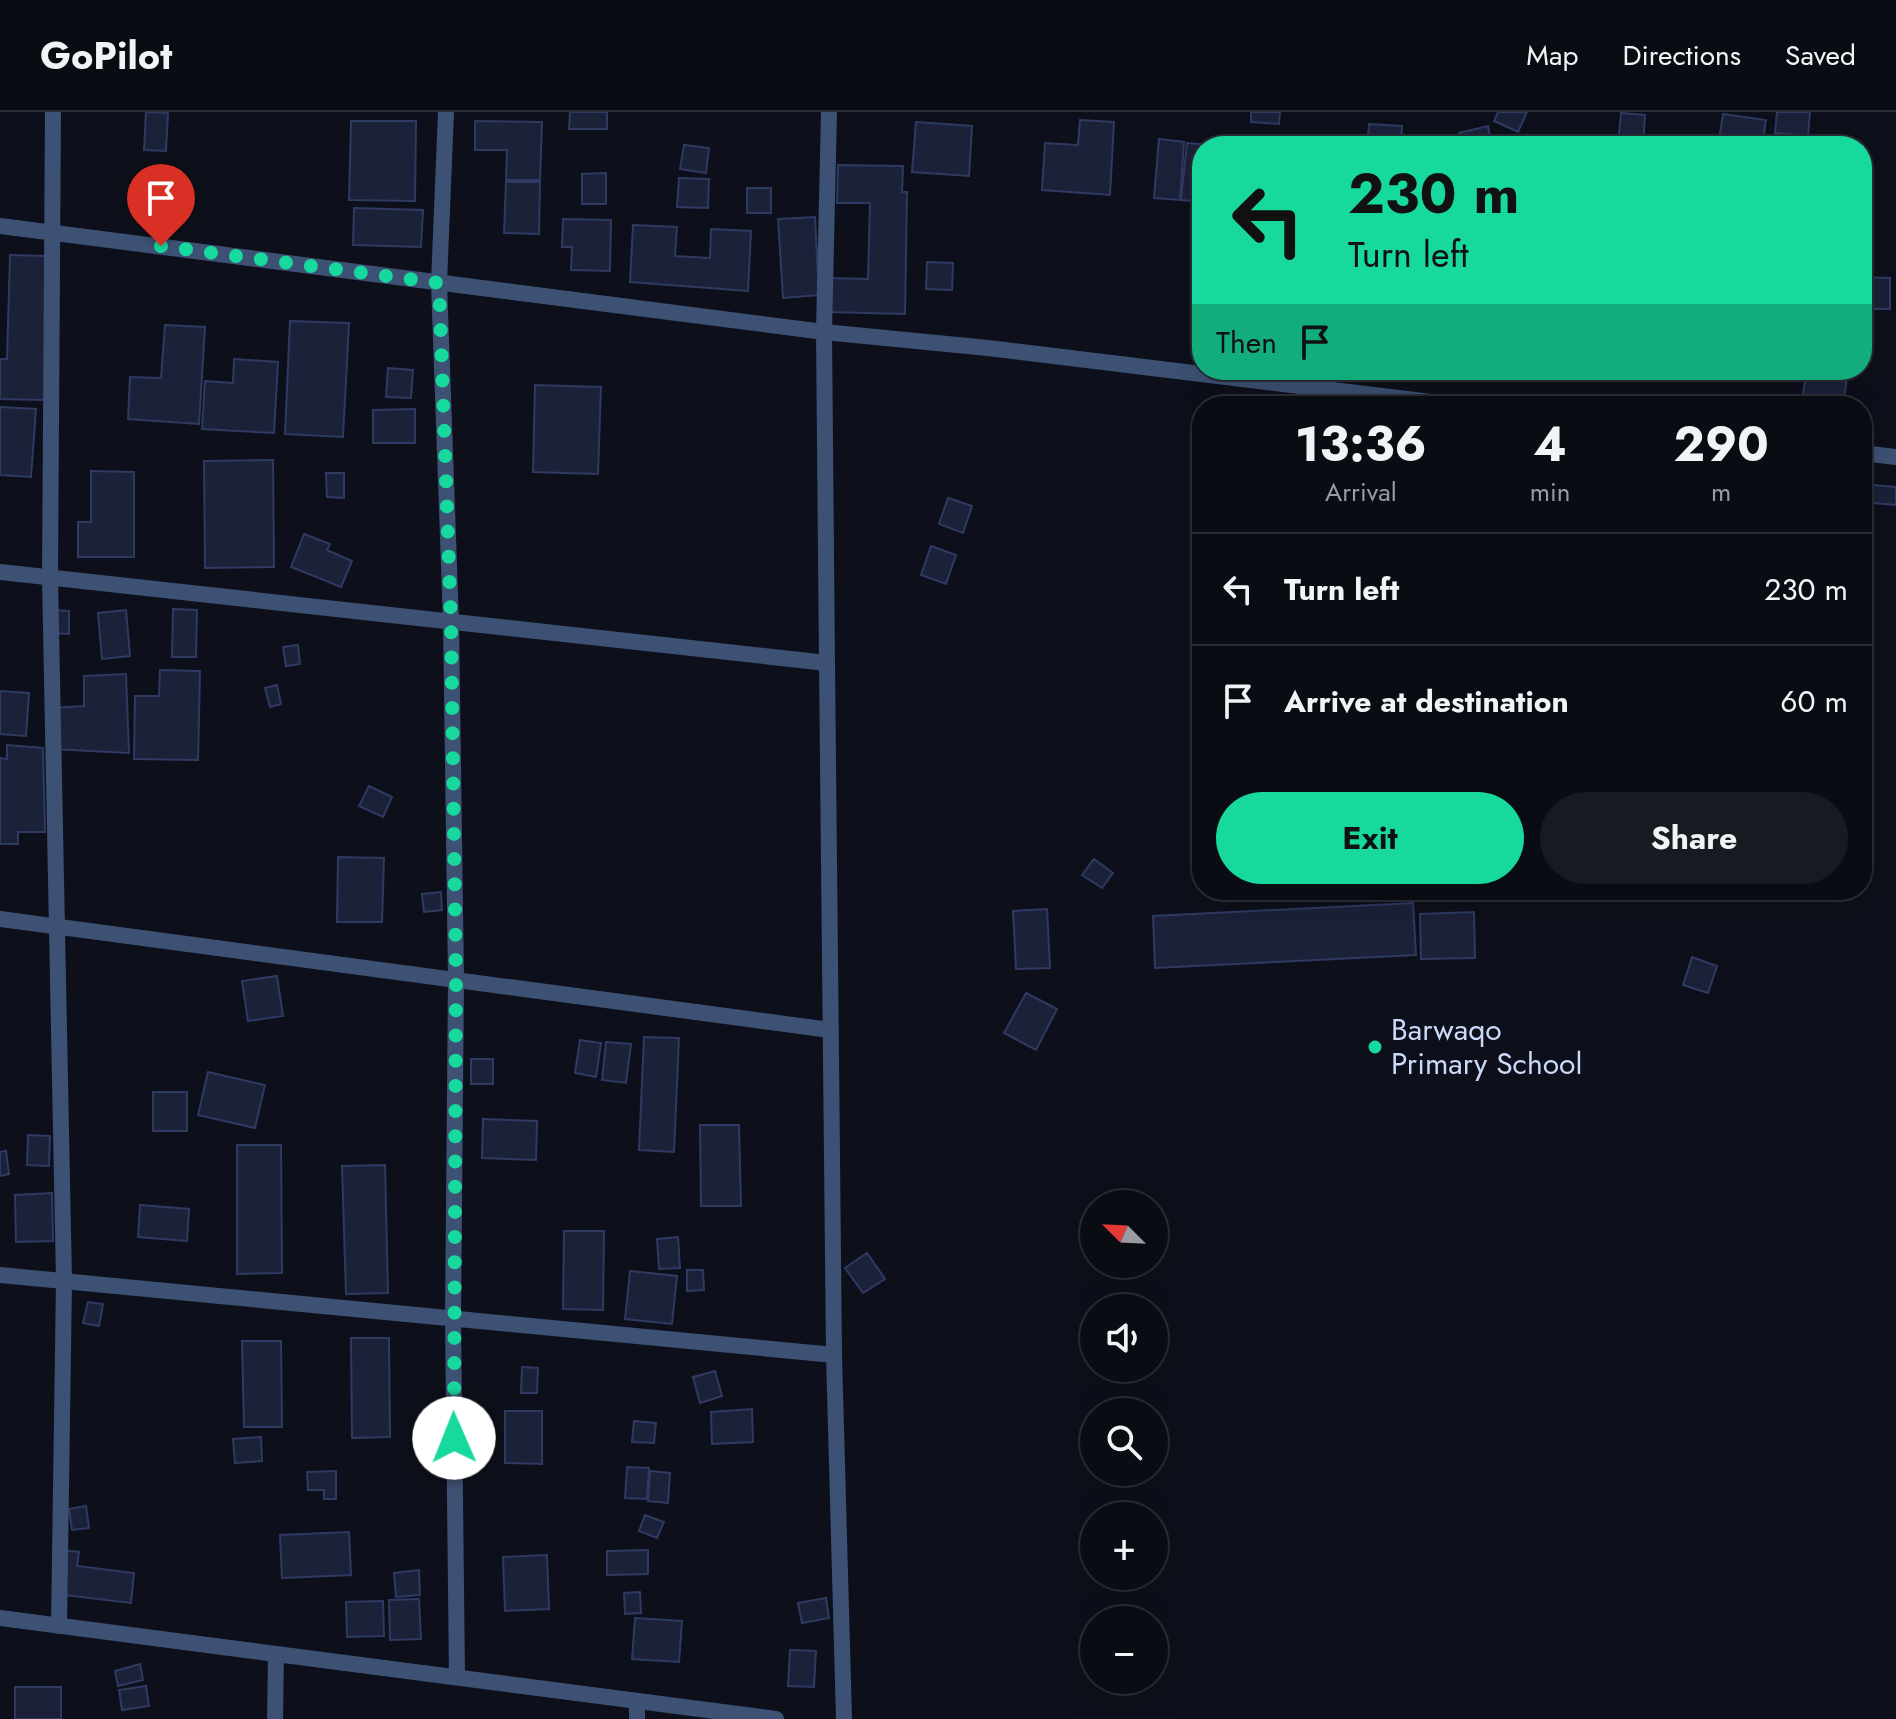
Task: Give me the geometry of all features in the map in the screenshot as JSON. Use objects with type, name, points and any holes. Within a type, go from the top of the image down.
[{"type":"street","points":[[53,112],[50,578],[64,1281],[59,1626]]},
{"type":"street","points":[[446,112],[439,283],[451,622],[456,979],[453,1319],[457,1677]]},
{"type":"street","points":[[829,112],[824,332],[830,1030],[834,1355],[844,1719]]},
{"type":"street","points":[[0,226],[824,332],[1192,373]]},
{"type":"street","points":[[1251,380],[1382,396]]},
{"type":"street","points":[[1872,454],[1896,457]]},
{"type":"street","points":[[0,572],[827,663]]},
{"type":"street","points":[[0,919],[830,1030]]},
{"type":"street","points":[[0,1275],[834,1355]]},
{"type":"street","points":[[0,1618],[776,1719]]},
{"type":"street","points":[[275,1719],[276,1654]]},
{"type":"street","points":[[637,1701],[637,1719]]},
{"type":"building","points":[[146,112],[168,113],[166,151],[144,150]]},
{"type":"building","points":[[570,112],[607,112],[607,129],[569,129]]},
{"type":"building","points":[[1251,112],[1280,112],[1279,124],[1251,122]]},
{"type":"building","points":[[1498,112],[1527,112],[1518,132],[1494,121]]},
{"type":"building","points":[[1777,112],[1810,112],[1808,136],[1775,133]]},
{"type":"building","points":[[1621,113],[1645,115],[1644,136],[1619,136]]},
{"type":"building","points":[[1723,114],[1766,120],[1764,136],[1720,136]]},
{"type":"building","points":[[1080,120],[1114,122],[1110,195],[1042,190],[1045,143],[1078,145]]},
{"type":"building","points":[[351,121],[416,121],[415,201],[349,200]]},
{"type":"building","points":[[475,121],[542,122],[540,180],[506,180],[507,150],[475,150]]},
{"type":"building","points":[[916,122],[972,126],[969,176],[912,172]]},
{"type":"building","points":[[1369,124],[1402,126],[1402,136],[1368,136]]},
{"type":"building","points":[[1488,126],[1490,136],[1460,136],[1459,133]]},
{"type":"building","points":[[1159,139],[1184,142],[1180,200],[1154,198]]},
{"type":"building","points":[[1187,143],[1192,143],[1192,201],[1181,200]]},
{"type":"building","points":[[684,145],[709,148],[706,173],[680,169]]},
{"type":"building","points":[[838,165],[903,166],[902,192],[907,192],[905,314],[830,312],[831,278],[868,279],[870,203],[837,203]]},
{"type":"building","points":[[606,173],[606,204],[582,204],[582,174]]},
{"type":"building","points":[[679,178],[709,179],[708,208],[677,207]]},
{"type":"building","points":[[506,182],[540,182],[539,234],[504,233]]},
{"type":"building","points":[[747,188],[771,188],[771,213],[747,213]]},
{"type":"building","points":[[354,208],[423,210],[421,247],[353,245]]},
{"type":"building","points":[[815,217],[819,295],[783,298],[778,219]]},
{"type":"building","points":[[563,219],[611,220],[610,271],[571,270],[572,247],[562,247]]},
{"type":"building","points":[[633,225],[677,227],[675,256],[710,258],[711,229],[751,231],[748,291],[630,282]]},
{"type":"building","points":[[10,255],[49,256],[45,400],[0,399],[0,359],[7,359]]},
{"type":"building","points":[[927,262],[953,263],[952,290],[926,289]]},
{"type":"building","points":[[1872,277],[1890,278],[1890,309],[1872,309]]},
{"type":"building","points":[[290,321],[349,323],[343,437],[285,434]]},
{"type":"building","points":[[165,325],[205,327],[199,424],[128,419],[130,377],[161,378]]},
{"type":"building","points":[[234,359],[278,362],[274,433],[202,429],[205,381],[233,383]]},
{"type":"building","points":[[388,368],[413,370],[411,398],[386,397]]},
{"type":"building","points":[[1805,380],[1847,380],[1844,396],[1803,396]]},
{"type":"building","points":[[535,385],[601,387],[598,474],[533,472]]},
{"type":"building","points":[[0,407],[36,409],[31,477],[0,475]]},
{"type":"building","points":[[415,409],[415,443],[373,443],[373,410]]},
{"type":"building","points":[[273,460],[274,567],[205,568],[204,461]]},
{"type":"building","points":[[91,471],[134,472],[134,557],[78,557],[78,522],[91,522]]},
{"type":"building","points":[[326,473],[344,473],[344,498],[327,497]]},
{"type":"building","points":[[1872,485],[1896,487],[1896,505],[1872,503]]},
{"type":"building","points":[[948,498],[972,506],[963,533],[939,524]]},
{"type":"building","points":[[304,534],[330,544],[327,550],[352,561],[341,587],[291,567]]},
{"type":"building","points":[[931,546],[956,555],[946,584],[921,575]]},
{"type":"building","points":[[173,609],[197,610],[196,657],[172,657]]},
{"type":"building","points":[[49,610],[69,611],[69,634],[48,633]]},
{"type":"building","points":[[126,610],[130,656],[102,659],[98,613]]},
{"type":"building","points":[[298,645],[300,664],[286,666],[283,647]]},
{"type":"building","points":[[160,670],[200,671],[198,760],[134,759],[135,696],[159,696]]},
{"type":"building","points":[[126,674],[129,753],[52,749],[52,708],[84,706],[84,676]]},
{"type":"building","points":[[277,685],[281,704],[270,707],[265,688]]},
{"type":"building","points":[[0,691],[29,693],[26,736],[0,734]]},
{"type":"building","points":[[7,745],[43,748],[45,832],[18,832],[18,844],[0,844],[0,758],[7,759]]},
{"type":"building","points":[[369,786],[392,797],[383,817],[359,806]]},
{"type":"building","points":[[338,857],[384,858],[382,922],[337,922]]},
{"type":"building","points":[[1094,859],[1113,873],[1102,888],[1082,875]]},
{"type":"building","points":[[441,892],[442,910],[424,912],[422,894]]},
{"type":"building","points":[[1413,903],[1416,955],[1155,968],[1153,916]]},
{"type":"building","points":[[1047,909],[1050,968],[1016,969],[1013,911]]},
{"type":"building","points":[[1474,912],[1475,958],[1421,959],[1420,914]]},
{"type":"building","points":[[1692,957],[1717,966],[1708,993],[1683,985]]},
{"type":"building","points":[[277,976],[283,1016],[248,1021],[242,981]]},
{"type":"building","points":[[1026,993],[1057,1009],[1036,1050],[1004,1033]]},
{"type":"building","points":[[644,1037],[679,1038],[674,1152],[639,1150]]},
{"type":"building","points":[[580,1040],[601,1043],[596,1077],[575,1073]]},
{"type":"building","points":[[606,1042],[631,1044],[626,1083],[602,1080]]},
{"type":"building","points":[[471,1059],[493,1059],[493,1084],[471,1084]]},
{"type":"building","points":[[208,1072],[265,1085],[255,1128],[198,1115]]},
{"type":"building","points":[[153,1092],[187,1092],[187,1131],[153,1131]]},
{"type":"building","points":[[483,1119],[537,1121],[536,1160],[482,1158]]},
{"type":"building","points":[[700,1125],[739,1125],[741,1206],[701,1206]]},
{"type":"building","points":[[28,1135],[50,1136],[49,1166],[27,1165]]},
{"type":"building","points":[[237,1145],[281,1145],[282,1273],[237,1274]]},
{"type":"building","points":[[6,1151],[9,1174],[0,1176],[0,1152]]},
{"type":"building","points":[[385,1165],[388,1293],[346,1294],[342,1166]]},
{"type":"building","points":[[52,1193],[53,1241],[16,1242],[15,1195]]},
{"type":"building","points":[[140,1205],[189,1209],[187,1241],[138,1237]]},
{"type":"building","points":[[564,1231],[604,1231],[603,1310],[563,1309]]},
{"type":"building","points":[[678,1237],[680,1268],[659,1269],[657,1239]]},
{"type":"building","points":[[867,1253],[885,1279],[863,1293],[845,1268]]},
{"type":"building","points":[[687,1270],[703,1270],[704,1290],[687,1291]]},
{"type":"building","points":[[630,1271],[677,1276],[672,1324],[625,1319]]},
{"type":"building","points":[[88,1302],[103,1304],[99,1326],[83,1323]]},
{"type":"building","points":[[351,1338],[389,1338],[390,1437],[352,1438]]},
{"type":"building","points":[[242,1341],[281,1341],[282,1427],[244,1427]]},
{"type":"building","points":[[522,1367],[538,1368],[537,1393],[521,1393]]},
{"type":"building","points":[[715,1371],[722,1396],[700,1403],[693,1377]]},
{"type":"building","points":[[752,1409],[753,1442],[712,1444],[711,1412]]},
{"type":"building","points":[[505,1411],[542,1411],[542,1464],[505,1463]]},
{"type":"building","points":[[634,1421],[656,1423],[654,1443],[632,1442]]},
{"type":"building","points":[[261,1437],[262,1461],[235,1463],[233,1439]]},
{"type":"building","points":[[627,1467],[649,1468],[647,1499],[625,1498]]},
{"type":"building","points":[[336,1471],[336,1499],[324,1499],[324,1490],[308,1490],[307,1472]]},
{"type":"building","points":[[650,1471],[670,1473],[668,1503],[648,1501]]},
{"type":"building","points":[[86,1506],[89,1528],[72,1530],[69,1509]]},
{"type":"building","points":[[645,1515],[664,1522],[657,1538],[639,1531]]},
{"type":"building","points":[[349,1532],[351,1575],[282,1578],[280,1535]]},
{"type":"building","points":[[61,1550],[79,1552],[77,1566],[134,1573],[131,1603],[55,1594]]},
{"type":"building","points":[[648,1550],[648,1574],[607,1575],[607,1551]]},
{"type":"building","points":[[547,1555],[549,1609],[505,1611],[503,1557]]},
{"type":"building","points":[[419,1570],[420,1595],[396,1597],[394,1573]]},
{"type":"building","points":[[640,1592],[641,1613],[625,1614],[624,1593]]},
{"type":"building","points":[[826,1598],[829,1618],[802,1623],[798,1603]]},
{"type":"building","points":[[419,1599],[421,1639],[390,1640],[389,1600]]},
{"type":"building","points":[[383,1601],[384,1636],[347,1637],[346,1602]]},
{"type":"building","points":[[635,1618],[682,1621],[679,1662],[632,1659]]},
{"type":"building","points":[[790,1650],[816,1651],[814,1687],[788,1686]]},
{"type":"building","points":[[140,1664],[143,1680],[118,1686],[115,1671]]},
{"type":"building","points":[[146,1686],[149,1706],[122,1710],[119,1690]]},
{"type":"building","points":[[15,1687],[61,1687],[61,1719],[15,1719]]},
{"type":"place","name":"Barwaqo Primary School","points":[[1375,1047]]},
{"type":"route","points":[[161,246],[439,283],[451,622],[456,979],[454,1438]]}]
